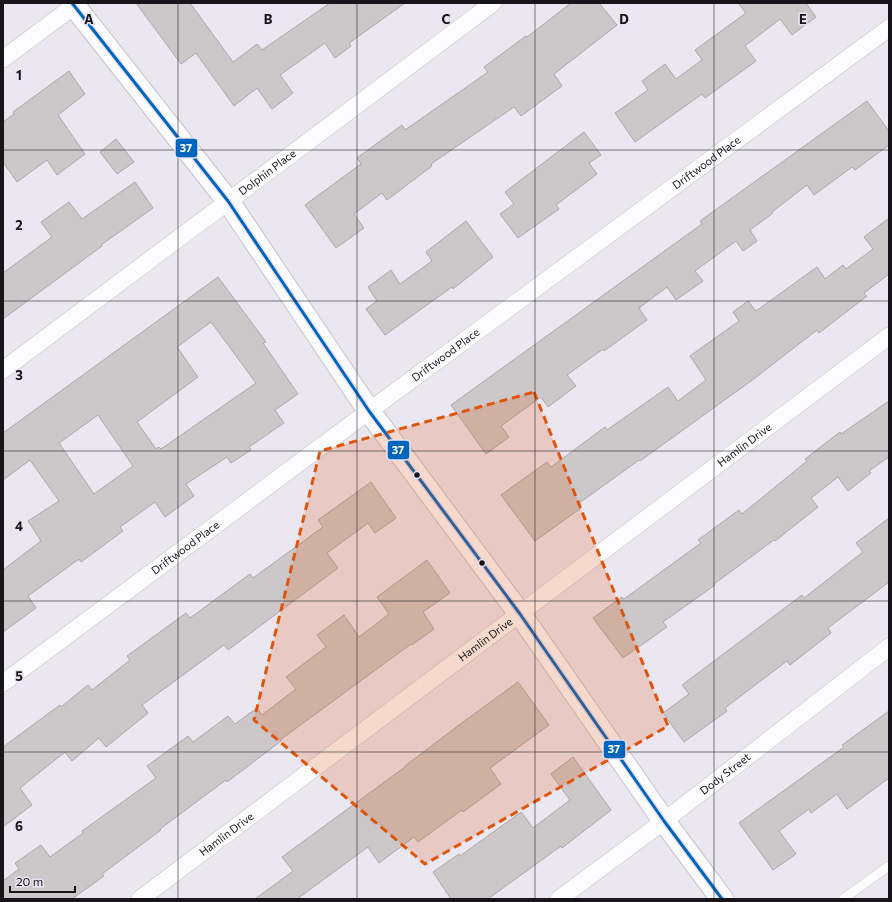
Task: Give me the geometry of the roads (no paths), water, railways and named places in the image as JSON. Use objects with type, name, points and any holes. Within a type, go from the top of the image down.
[{"type":"main road","points":[[75,4],[228,201],[369,411],[520,614],[664,821],[722,899]]},
{"type":"street","name":"Dolphin Place","points":[[3,370],[493,3]]},
{"type":"street","points":[[3,59],[75,4]]},
{"type":"street","name":"Driftwood Place","points":[[3,683],[889,28]]},
{"type":"street","name":"Hamlin Drive","points":[[140,899],[889,336]]},
{"type":"street","name":"Dody Street","points":[[559,899],[664,821],[889,647]]},
{"type":"lane","points":[[844,899],[889,866]]}]
